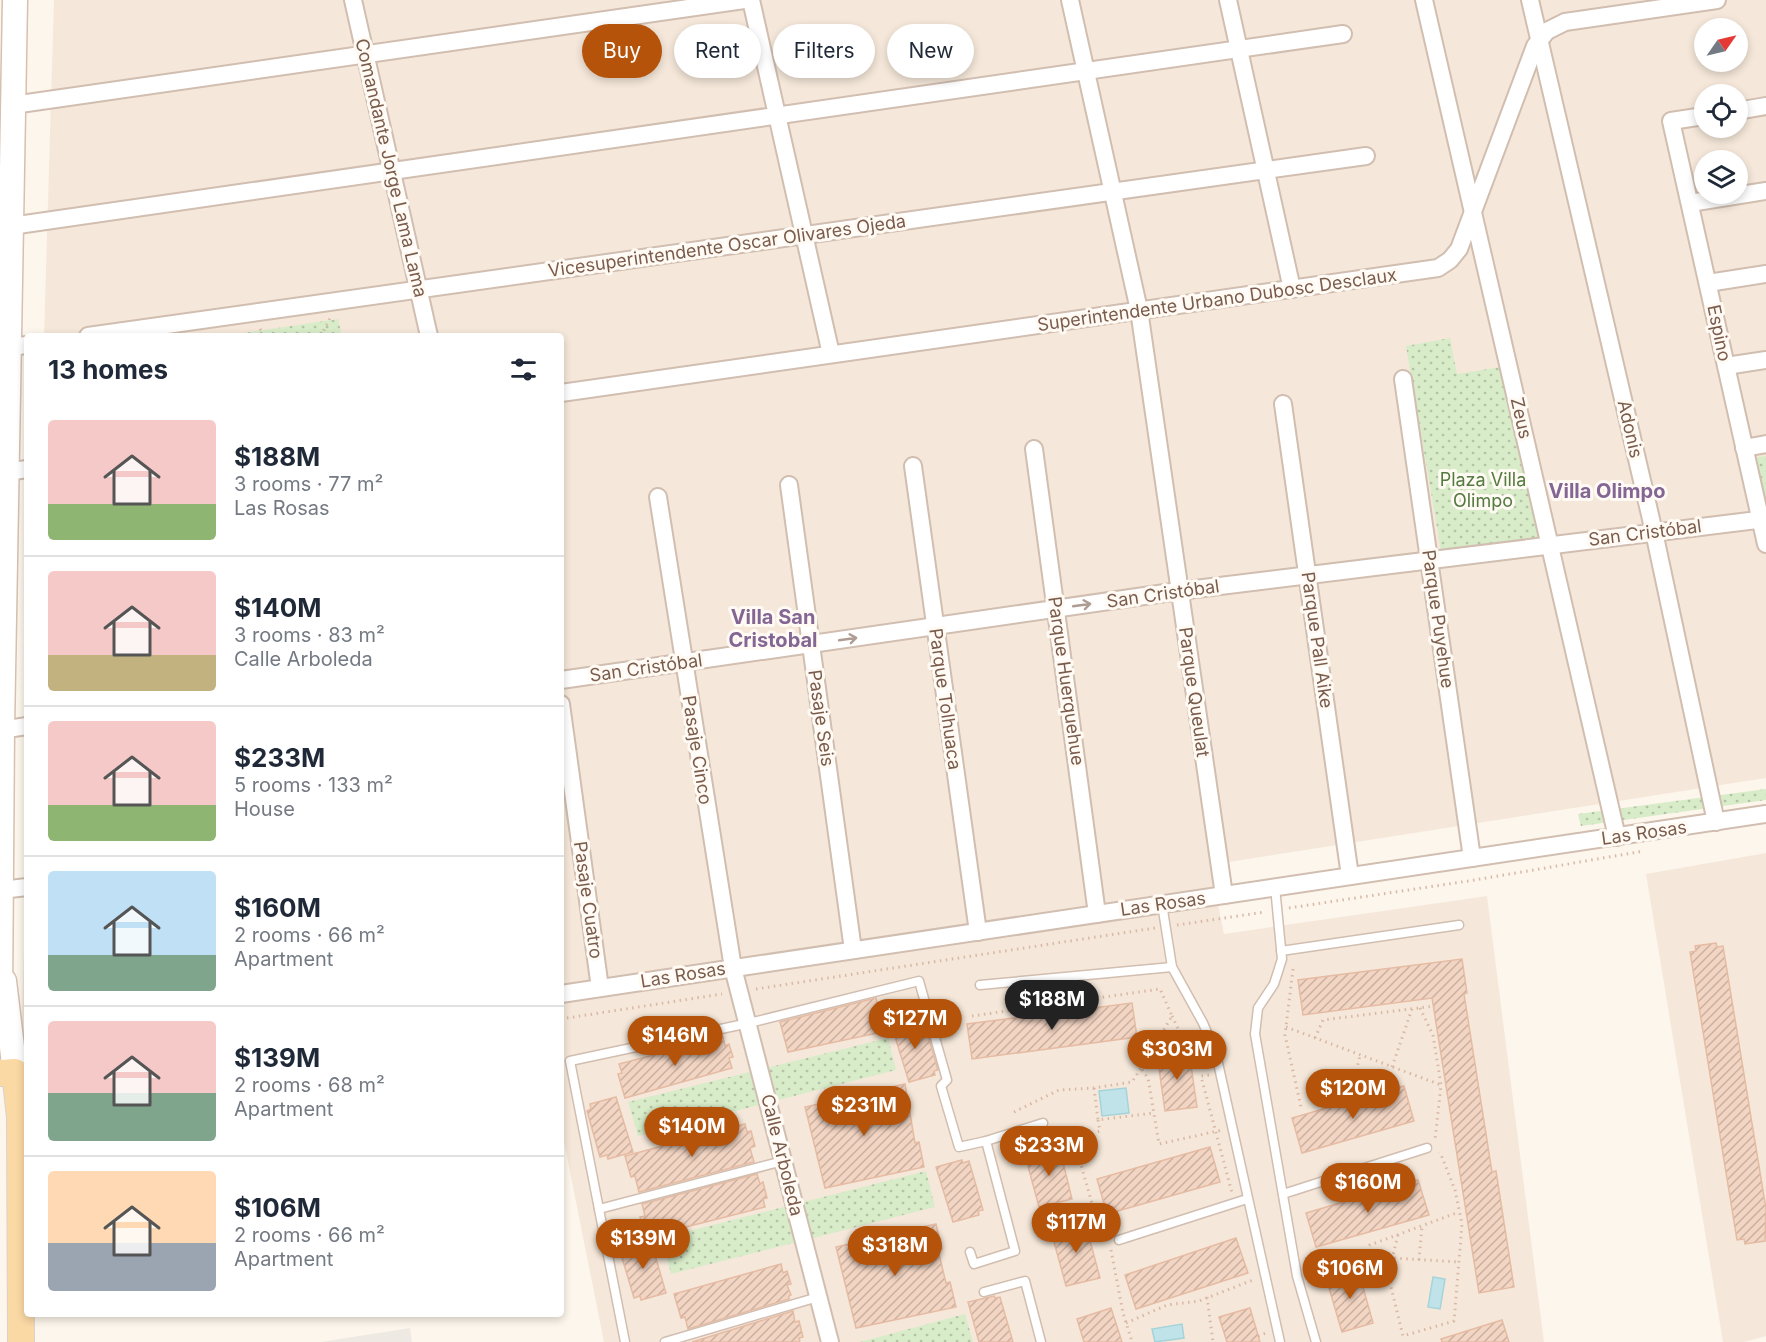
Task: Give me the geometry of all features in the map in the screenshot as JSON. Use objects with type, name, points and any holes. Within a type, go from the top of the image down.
[{"type":"main road","points":[[0,998],[1,730],[17,470],[18,346],[11,226],[15,0]]},
{"type":"main road","points":[[1,958],[20,1117],[21,1342]]},
{"type":"street","name":"Comandante Jorge Lama Lama","points":[[353,0],[428,333]]},
{"type":"street","points":[[13,105],[744,0]]},
{"type":"street","points":[[751,0],[831,354]]},
{"type":"street","name":"Parque Queulat","points":[[1070,0],[1139,310],[1224,895]]},
{"type":"street","points":[[1228,0],[1292,289]]},
{"type":"street","name":"Zeus","points":[[1424,0],[1617,837]]},
{"type":"street","name":"Adonis","points":[[1530,0],[1654,532],[1716,822]]},
{"type":"street","points":[[1540,38],[1547,31],[1565,22],[1624,7],[1717,0]]},
{"type":"street","points":[[11,226],[1342,34]]},
{"type":"street","name":"Superintendente Urbano Dubosc Desclaux","points":[[564,393],[1438,268],[1450,260],[1459,249],[1540,38]]},
{"type":"street","points":[[1748,109],[1766,106]]},
{"type":"street","name":"Espino","points":[[1694,118],[1671,121],[1744,448],[1763,520],[1766,544]]},
{"type":"street","name":"Vicesuperintendente Oscar Olivares Ojeda","points":[[109,333],[1366,156]]},
{"type":"street","points":[[1690,203],[1766,191]]},
{"type":"street","points":[[1708,283],[1766,274]]},
{"type":"street","points":[[1726,366],[1766,360]]},
{"type":"street","name":"Parque Puyehue","points":[[1403,379],[1472,858]]},
{"type":"street","name":"Parque Pall Aike","points":[[1283,404],[1350,876]]},
{"type":"street","points":[[1744,448],[1766,444]]},
{"type":"street","name":"Parque Huerquehue","points":[[1035,449],[1097,914]]},
{"type":"street","name":"Parque Tolhuaca","points":[[913,466],[978,932]]},
{"type":"street","name":"Pasaje Seis","points":[[789,485],[853,950]]},
{"type":"street","name":"Pasaje Cinco","points":[[658,497],[733,968]]},
{"type":"street","name":"San Cristóbal","points":[[564,680],[1179,591],[1763,520]]},
{"type":"street","points":[[1,730],[24,726]]},
{"type":"street","name":"Pasaje Cuatro","points":[[564,727],[600,988]]},
{"type":"street","name":"Las Rosas","points":[[564,994],[1766,814]]},
{"type":"street","points":[[1,890],[24,887]]},
{"type":"street","name":"Calle Arboleda","points":[[733,968],[830,1342]]},
{"type":"lane","points":[[1275,887],[1282,959],[1274,984],[1258,1008],[1255,1034],[1294,1262],[1316,1342]]},
{"type":"lane","points":[[1162,904],[1172,967],[1203,1023],[1216,1054],[1280,1342]]},
{"type":"lane","points":[[1281,951],[1459,925]]},
{"type":"lane","points":[[980,985],[1172,967]]},
{"type":"lane","points":[[625,1342],[570,1061],[748,1023],[919,981],[947,1080],[941,1086],[959,1147],[1044,1123]]},
{"type":"lane","points":[[970,1252],[974,1264],[1016,1251],[986,1141]]},
{"type":"lane","points":[[1283,1194],[1427,1148]]},
{"type":"lane","points":[[599,1209],[783,1161]]},
{"type":"lane","points":[[1119,1240],[1248,1199]]},
{"type":"lane","points":[[984,1292],[1025,1281],[1041,1342]]},
{"type":"lane","points":[[665,1342],[818,1297]]},
{"type":"path","points":[[1292,949],[1293,971],[1285,1035],[1301,1107]]},
{"type":"path","points":[[972,1016],[1160,989],[1184,1041],[1197,1038],[1201,1045]]},
{"type":"path","points":[[1315,1038],[1323,1020],[1435,1006]]},
{"type":"path","points":[[1419,1008],[1432,1035],[1441,1085],[1435,1141]]},
{"type":"path","points":[[1392,1067],[1412,1009]]},
{"type":"path","points":[[1014,1112],[1059,1090],[1094,1088],[1132,1082],[1172,1016]]},
{"type":"path","points":[[1286,1027],[1441,1085]]},
{"type":"path","points":[[1334,1079],[1353,1086],[1360,1055]]},
{"type":"path","points":[[1141,1068],[1148,1078],[1159,1144],[1232,1128]]},
{"type":"path","points":[[1209,1068],[1210,1075],[1202,1076],[1234,1203]]},
{"type":"path","points":[[1094,1088],[1100,1131],[1074,1140],[1097,1221],[1114,1255],[1122,1313],[1132,1342]]},
{"type":"path","points":[[1098,1120],[1154,1113]]},
{"type":"path","points":[[1398,1235],[1388,1275],[1402,1336],[1454,1321],[1462,1224],[1455,1190],[1439,1150]]},
{"type":"path","points":[[1363,1256],[1370,1245],[1459,1212]]},
{"type":"path","points":[[1419,1260],[1422,1226]]},
{"type":"path","points":[[1294,1262],[1327,1254],[1459,1262]]},
{"type":"path","points":[[1126,1323],[1167,1305],[1199,1301],[1253,1280],[1256,1290]]},
{"type":"path","points":[[1207,1297],[1213,1342]]},
{"type":"path","points":[[1258,1336],[1267,1333]]},
{"type":"shaded area","points":[[54,0],[1766,0],[1766,778],[1210,865],[1224,934],[1487,896],[1544,1342],[604,1342],[564,1142],[564,333],[44,333]]},
{"type":"shaded area","points":[[1766,853],[1766,1336],[1744,1342],[1723,1342],[1646,874]]},
{"type":"shaded area","points":[[24,950],[24,1044],[21,1045]]},
{"type":"shaded area","points":[[410,1328],[412,1342],[321,1342]]},
{"type":"green space","points":[[338,319],[341,333],[243,333]]},
{"type":"green space","name":"Plaza Villa Olimpo","points":[[1450,338],[1457,374],[1506,366],[1546,537],[1441,551],[1406,346]]},
{"type":"green space","points":[[1766,456],[1766,513],[1753,458]]},
{"type":"green space","points":[[1766,789],[1766,800],[1581,826],[1578,814]]},
{"type":"green space","points":[[888,1038],[896,1070],[638,1136],[628,1102]]},
{"type":"green space","points":[[926,1171],[935,1207],[671,1274],[662,1238]]},
{"type":"green space","points":[[965,1314],[973,1342],[860,1342]]},
{"type":"water","points":[[1126,1088],[1129,1113],[1102,1116],[1099,1091]]},
{"type":"water","points":[[1433,1277],[1445,1279],[1440,1309],[1428,1307]]},
{"type":"water","points":[[1182,1324],[1184,1338],[1155,1342],[1152,1329]]},
{"type":"building","points":[[1716,943],[1717,947],[1723,946],[1766,1209],[1765,1241],[1745,1244],[1744,1239],[1737,1240],[1690,952],[1696,951],[1695,946]]},
{"type":"building","points":[[1462,959],[1467,993],[1464,994],[1492,1172],[1496,1171],[1514,1287],[1479,1293],[1432,998],[1303,1015],[1298,980]]},
{"type":"building","points":[[876,998],[878,1007],[882,1006],[887,1031],[788,1052],[780,1022]]},
{"type":"building","points":[[1132,1003],[1137,1037],[972,1059],[967,1024]]},
{"type":"building","points":[[918,1020],[919,1023],[924,1022],[938,1070],[934,1071],[935,1075],[909,1082],[892,1027]]},
{"type":"building","points":[[723,1037],[725,1046],[729,1044],[733,1057],[729,1058],[732,1068],[625,1098],[618,1074],[622,1073],[619,1064]]},
{"type":"building","points":[[1189,1051],[1197,1107],[1165,1111],[1157,1055]]},
{"type":"building","points":[[905,1084],[915,1143],[919,1142],[924,1167],[825,1188],[805,1107]]},
{"type":"building","points":[[1404,1086],[1414,1121],[1302,1153],[1292,1118]]},
{"type":"building","points":[[616,1097],[633,1152],[608,1159],[607,1155],[600,1157],[587,1111],[591,1109],[590,1104]]},
{"type":"building","points":[[745,1124],[747,1132],[751,1131],[755,1146],[750,1148],[754,1162],[639,1192],[635,1176],[631,1177],[625,1156]]},
{"type":"building","points":[[1059,1146],[1072,1199],[1039,1207],[1025,1155]]},
{"type":"building","points":[[1210,1147],[1220,1182],[1107,1214],[1097,1179]]},
{"type":"building","points":[[962,1160],[963,1163],[969,1161],[983,1210],[978,1211],[979,1215],[953,1222],[936,1167]]},
{"type":"building","points":[[757,1174],[760,1184],[763,1182],[767,1198],[763,1199],[765,1207],[646,1237],[640,1217],[645,1216],[642,1204]]},
{"type":"building","points":[[1418,1180],[1429,1215],[1316,1247],[1306,1213]]},
{"type":"building","points":[[1085,1222],[1100,1278],[1066,1286],[1051,1231]]},
{"type":"building","points":[[936,1224],[942,1249],[938,1250],[946,1283],[950,1282],[956,1307],[856,1328],[836,1247]]},
{"type":"building","points":[[650,1238],[666,1293],[641,1300],[640,1296],[634,1298],[620,1251],[625,1250],[623,1245]]},
{"type":"building","points":[[1236,1238],[1248,1273],[1136,1309],[1125,1275]]},
{"type":"building","points":[[781,1264],[783,1273],[787,1271],[791,1284],[787,1285],[791,1295],[789,1299],[688,1329],[685,1317],[681,1318],[674,1294]]},
{"type":"building","points":[[1358,1269],[1373,1323],[1342,1332],[1326,1278]]},
{"type":"building","points":[[994,1296],[995,1298],[1000,1297],[1013,1342],[979,1342],[968,1302]]},
{"type":"building","points":[[1111,1308],[1122,1342],[1084,1342],[1077,1319]]},
{"type":"building","points":[[1250,1308],[1260,1342],[1227,1342],[1219,1317]]},
{"type":"building","points":[[793,1311],[795,1322],[799,1321],[803,1337],[799,1338],[800,1342],[692,1342]]},
{"type":"building","points":[[1502,1320],[1509,1342],[1442,1342],[1441,1339]]},
{"type":"district","name":"Villa Olimpo","points":[[1607,491]]},
{"type":"district","name":"Villa San Cristobal","points":[[773,628]]}]
